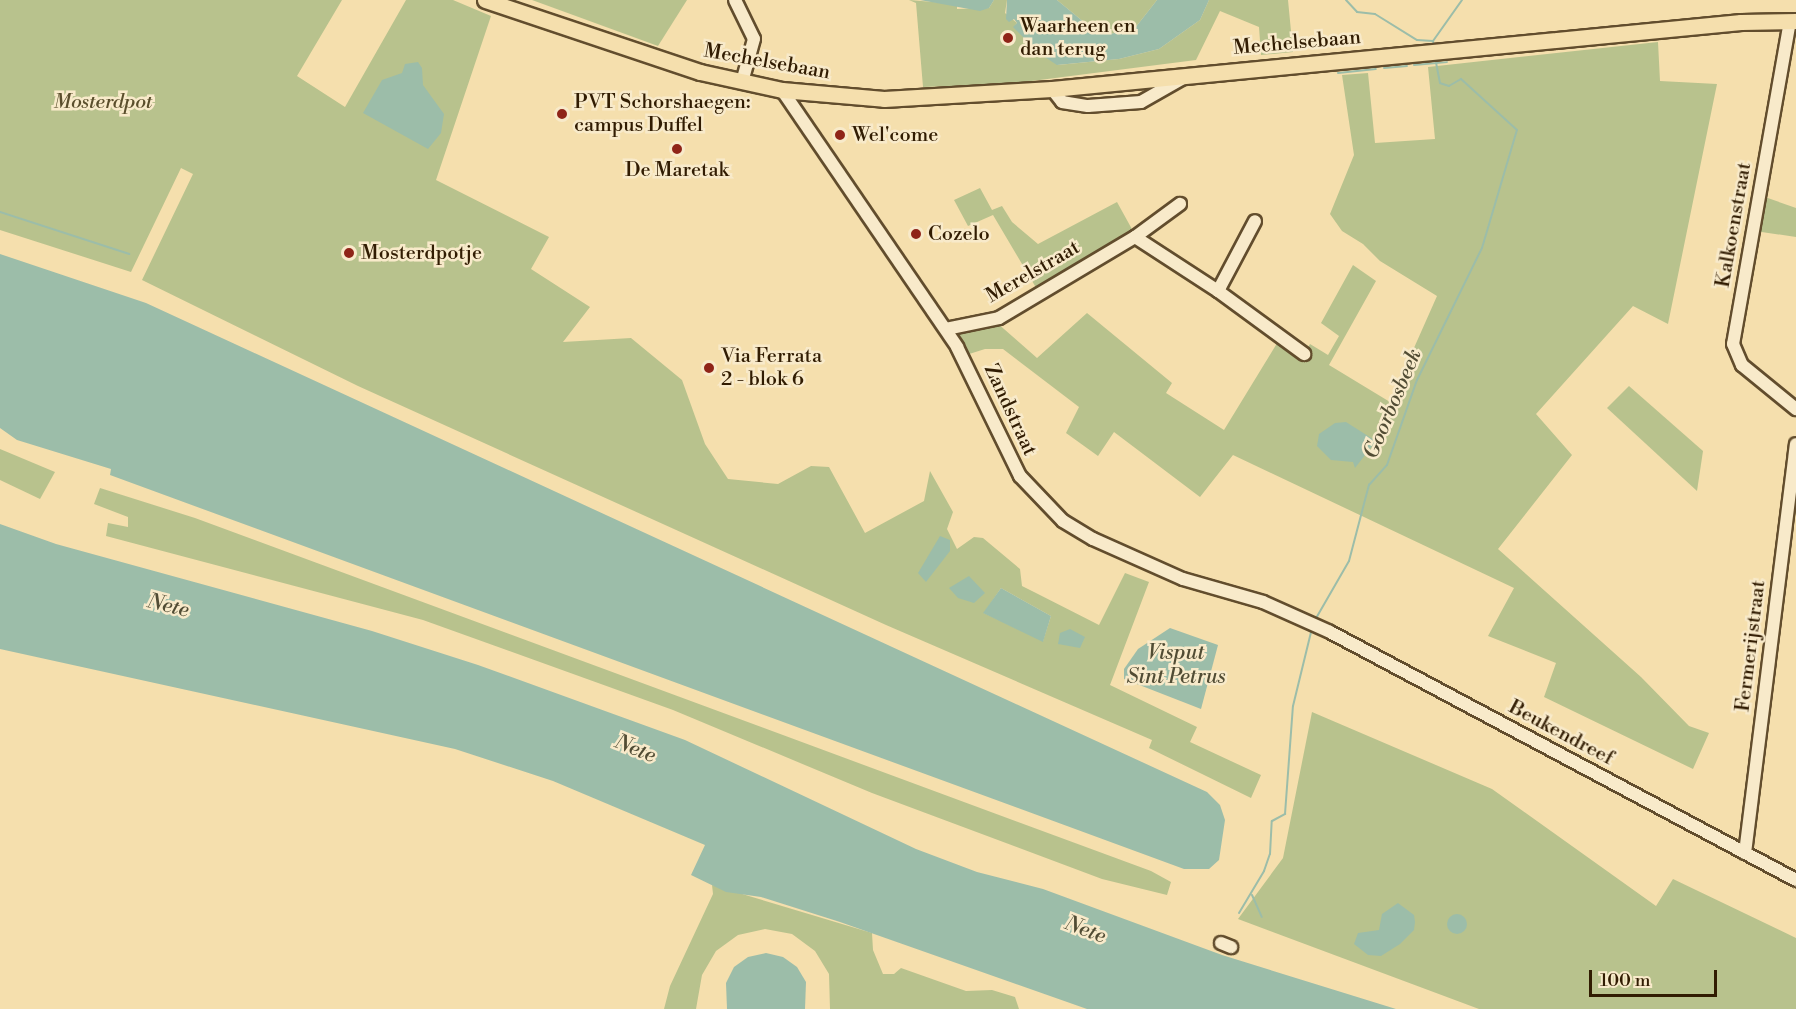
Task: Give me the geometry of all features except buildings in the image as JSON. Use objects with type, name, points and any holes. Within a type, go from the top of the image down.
[{"type":"main road","name":"Mechelsebaan","points":[[485,0],[665,62],[742,82],[782,90],[884,99],[1052,89],[1741,22],[1793,21]]},
{"type":"street","points":[[735,0],[754,39],[742,82]]},
{"type":"street","name":"Kalkoenstraat","points":[[1793,21],[1733,344],[1742,365],[1796,409]]},
{"type":"street","name":"Mechelsebaan","points":[[1052,89],[1062,102],[1088,106],[1141,102],[1190,74]]},
{"type":"street","name":"Zandstraat","points":[[782,90],[946,330],[966,363],[1020,476],[1063,521],[1093,539],[1183,579],[1252,598],[1307,621]]},
{"type":"street","name":"Merelstraat","points":[[946,330],[999,318],[1135,237],[1180,204]]},
{"type":"street","points":[[1218,291],[1255,221]]},
{"type":"street","points":[[1135,237],[1218,291],[1304,354]]},
{"type":"street","name":"Fermerijstraat","points":[[1745,853],[1796,444]]},
{"type":"street","name":"Beukendreef","points":[[1307,621],[1796,880]]},
{"type":"green space","name":"Mosterdpot","points":[[0,0],[342,0],[297,76],[345,107],[406,0],[453,0],[491,16],[436,180],[549,237],[531,269],[590,307],[563,342],[631,338],[682,380],[705,444],[728,479],[778,484],[811,466],[829,467],[865,533],[924,501],[930,471],[953,512],[947,529],[957,549],[974,537],[983,538],[1020,569],[1022,586],[1099,625],[1125,573],[1149,582],[1110,685],[1197,727],[1190,742],[1261,775],[1251,798],[1149,748],[1152,740],[886,625],[358,386],[142,280],[193,174],[181,168],[131,272],[0,230]],"holes":[[[1001,588],[1051,616],[1043,641],[984,613]]]},
{"type":"green space","points":[[532,0],[687,0],[658,46]]},
{"type":"green space","points":[[909,0],[957,4],[957,9],[989,8],[994,0],[1007,0],[1005,13],[1017,23],[1014,27],[1058,65],[1119,59],[1159,49],[1200,20],[1209,0],[1288,0],[1293,52],[1261,55],[1259,27],[1220,11],[1196,60],[1009,84],[923,87],[916,3]]},
{"type":"green space","points":[[1057,0],[1157,0],[1135,28],[1110,34],[1096,32]]},
{"type":"green space","points":[[1658,42],[1660,81],[1717,84],[1668,324],[1633,306],[1536,414],[1572,455],[1498,549],[1641,677],[1689,726],[1709,733],[1693,769],[1544,697],[1556,663],[1488,636],[1514,588],[1233,455],[1200,497],[1114,432],[1098,456],[1066,433],[1079,407],[1003,349],[985,349],[966,355],[955,330],[996,322],[1037,358],[1087,313],[1172,383],[1166,393],[1224,430],[1279,340],[1303,357],[1310,344],[1328,355],[1339,336],[1321,323],[1353,265],[1376,281],[1329,365],[1390,402],[1437,296],[1380,261],[1363,244],[1342,231],[1330,214],[1354,155],[1342,75],[1368,73],[1375,143],[1435,139],[1428,67]]},
{"type":"green space","points":[[980,188],[992,210],[1002,206],[1012,222],[1038,244],[1117,202],[1133,231],[1038,291],[993,215],[968,226],[954,200]]},
{"type":"green space","points":[[1762,196],[1796,208],[1796,237],[1755,231]]},
{"type":"green space","points":[[1629,386],[1703,451],[1697,491],[1607,408]]},
{"type":"green space","points":[[0,449],[55,472],[40,499],[0,480]]},
{"type":"green space","points":[[100,488],[195,518],[1151,871],[1171,882],[1167,895],[1102,879],[872,793],[673,710],[423,620],[106,536],[108,523],[128,527],[128,517],[94,504]]},
{"type":"green space","points":[[1312,712],[1492,789],[1656,906],[1673,879],[1796,938],[1796,1009],[1479,1009],[1238,919],[1283,858]]},
{"type":"green space","points":[[712,885],[872,933],[873,950],[883,974],[894,974],[901,968],[966,991],[992,990],[1015,997],[1019,1009],[830,1009],[829,974],[815,951],[792,934],[765,929],[738,935],[716,951],[702,975],[696,1009],[664,1009],[670,986],[713,894]]},
{"type":"water","points":[[920,0],[994,0],[989,8],[980,11]]},
{"type":"water","points":[[1007,0],[1057,0],[1096,32],[1110,34],[1135,28],[1157,0],[1209,0],[1200,20],[1159,49],[1119,59],[1057,65],[1040,54],[1013,27],[1017,23],[1014,19],[1009,22],[1006,19]]},
{"type":"water","points":[[418,62],[422,68],[423,85],[444,114],[441,133],[428,149],[363,113],[382,80],[402,73],[405,64]]},
{"type":"water","points":[[0,254],[146,303],[1207,792],[1220,805],[1225,820],[1219,860],[1209,869],[1184,869],[110,475],[111,469],[17,440],[0,428]]},
{"type":"water","points":[[1346,422],[1376,441],[1355,468],[1353,462],[1331,460],[1317,446],[1319,434],[1335,423]]},
{"type":"water","name":"Nete","points":[[0,524],[56,544],[372,631],[478,665],[685,740],[916,849],[977,872],[1043,889],[1222,955],[1396,1009],[1087,1009],[840,922],[761,897],[726,892],[691,875],[705,845],[553,781],[455,749],[0,649]]},
{"type":"water","points":[[940,536],[950,540],[950,551],[926,582],[918,573]]},
{"type":"water","points":[[969,576],[985,593],[974,603],[958,598],[949,588]]},
{"type":"water","points":[[1001,588],[1051,616],[1043,642],[983,613]]},
{"type":"water","name":"Visput Sint Petrus","points":[[1170,628],[1218,645],[1201,709],[1124,679],[1124,669],[1138,649]]},
{"type":"water","points":[[1070,629],[1085,637],[1080,648],[1058,644],[1060,633]]},
{"type":"water","points":[[1398,903],[1414,915],[1415,922],[1414,930],[1400,944],[1381,956],[1368,955],[1354,944],[1358,933],[1379,930],[1382,914]]},
{"type":"water","points":[[1457,914],[1464,917],[1467,924],[1464,931],[1457,934],[1450,931],[1447,924],[1450,917]]},
{"type":"water","points":[[766,953],[783,957],[797,967],[806,982],[805,1009],[727,1009],[726,983],[734,967],[748,957]]},
{"type":"waterway","name":"Goorbosbeek","points":[[1346,0],[1357,12],[1375,14],[1417,40],[1433,41],[1434,46]]},
{"type":"waterway","points":[[1433,41],[1462,0]]},
{"type":"waterway","name":"Goorbosbeek","points":[[1315,620],[1349,561],[1369,485],[1387,465],[1417,380],[1482,248],[1517,130],[1461,79],[1449,86],[1440,83],[1435,57]]},
{"type":"waterway","points":[[1414,65],[1447,62]]},
{"type":"waterway","points":[[1384,68],[1407,66]]},
{"type":"waterway","points":[[1338,73],[1376,69]]},
{"type":"waterway","points":[[0,212],[129,254]]},
{"type":"waterway","name":"Goorbosbeek","points":[[1239,913],[1264,871],[1270,854],[1272,821],[1285,814],[1293,706],[1312,628]]},
{"type":"waterway","points":[[1252,895],[1262,917]]},
{"type":"place","name":"Waarheen en dan terug","points":[[1008,38]]},
{"type":"place","name":"PVT Schorshaegen: campus Duffel","points":[[562,114]]},
{"type":"place","name":"Wel'come","points":[[840,135]]},
{"type":"place","name":"De Maretak","points":[[677,149]]},
{"type":"place","name":"Cozelo","points":[[916,234]]},
{"type":"place","name":"Mosterdpotje","points":[[349,253]]},
{"type":"place","name":"Via Ferrata 2 - blok 6","points":[[709,368]]}]
